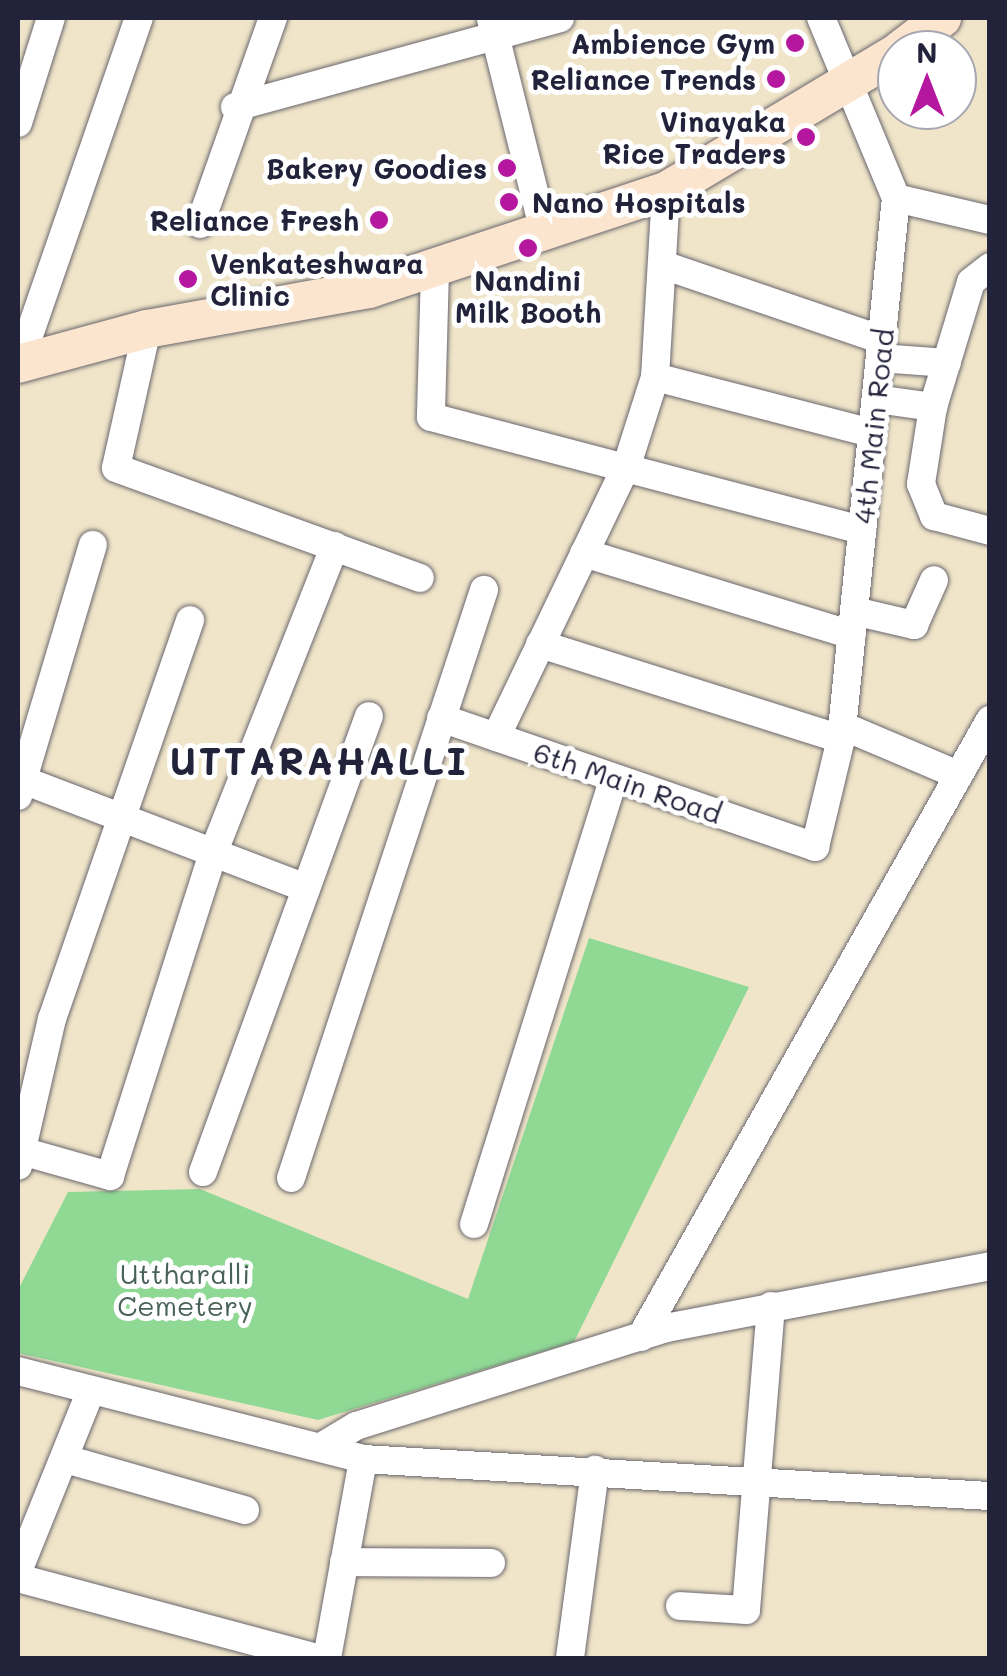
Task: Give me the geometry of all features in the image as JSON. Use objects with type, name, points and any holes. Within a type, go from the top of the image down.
[{"type":"main road","points":[[18,365],[147,329],[435,270],[666,191],[853,87],[877,68]]},
{"type":"street","points":[[18,124],[50,18]]},
{"type":"street","points":[[18,365],[139,18]]},
{"type":"street","points":[[200,224],[236,107],[272,18]]},
{"type":"street","points":[[236,107],[493,26],[560,18]]},
{"type":"street","name":"4th Main Road","points":[[815,847],[842,733],[896,198],[853,87],[820,18]]},
{"type":"street","points":[[493,26],[544,231]]},
{"type":"street","points":[[496,737],[627,465],[655,378],[666,266],[666,191]]},
{"type":"street","points":[[896,198],[990,220]]},
{"type":"street","points":[[666,266],[881,349],[947,363]]},
{"type":"street","points":[[990,267],[971,282],[932,407],[925,504],[945,522],[990,531]]},
{"type":"street","points":[[435,270],[431,417],[627,465],[862,530]]},
{"type":"street","points":[[147,329],[116,468],[420,578]]},
{"type":"street","points":[[655,378],[872,433]]},
{"type":"street","points":[[876,399],[932,407]]},
{"type":"street","points":[[93,545],[20,789],[120,814],[306,888]]},
{"type":"street","points":[[190,620],[52,1019],[19,1156],[110,1176],[214,851],[335,546]]},
{"type":"street","points":[[584,553],[853,623],[914,625],[934,580]]},
{"type":"street","points":[[291,1178],[366,973],[484,590]]},
{"type":"street","points":[[540,644],[842,733],[956,774]]},
{"type":"street","points":[[203,1172],[369,716]]},
{"type":"street","name":"6th Main Road","points":[[442,718],[815,847]]},
{"type":"street","points":[[641,1337],[956,774],[990,720]]},
{"type":"street","points":[[474,1224],[614,778]]},
{"type":"street","points":[[326,1444],[356,1426],[641,1337],[771,1306],[990,1266]]},
{"type":"street","points":[[680,1606],[746,1610],[771,1306]]},
{"type":"street","points":[[18,1371],[326,1444],[363,1458],[990,1496]]},
{"type":"street","points":[[91,1390],[68,1460],[18,1574],[317,1658]]},
{"type":"street","points":[[326,1658],[363,1458]]},
{"type":"street","points":[[68,1460],[245,1510]]},
{"type":"street","points":[[570,1658],[596,1470]]},
{"type":"street","points":[[344,1562],[491,1563]]},
{"type":"green space","name":"Uttharalli Cemetery","points":[[589,938],[749,987],[574,1342],[318,1420],[18,1353],[18,1290],[68,1192],[200,1189],[468,1299]]},
{"type":"place","name":"Ambience Gym","points":[[795,43]]},
{"type":"place","name":"Reliance Trends","points":[[776,79]]},
{"type":"place","name":"Vinayaka Rice Traders","points":[[806,137]]},
{"type":"place","name":"Bakery Goodies","points":[[507,168]]},
{"type":"place","name":"Nano Hospitals","points":[[509,202]]},
{"type":"place","name":"Reliance Fresh","points":[[379,220]]},
{"type":"place","name":"Nandini Milk Booth","points":[[528,248]]},
{"type":"place","name":"Venkateshwara Clinic","points":[[188,279]]},
{"type":"district","name":"UTTARAHALLI","points":[[319,761]]}]
